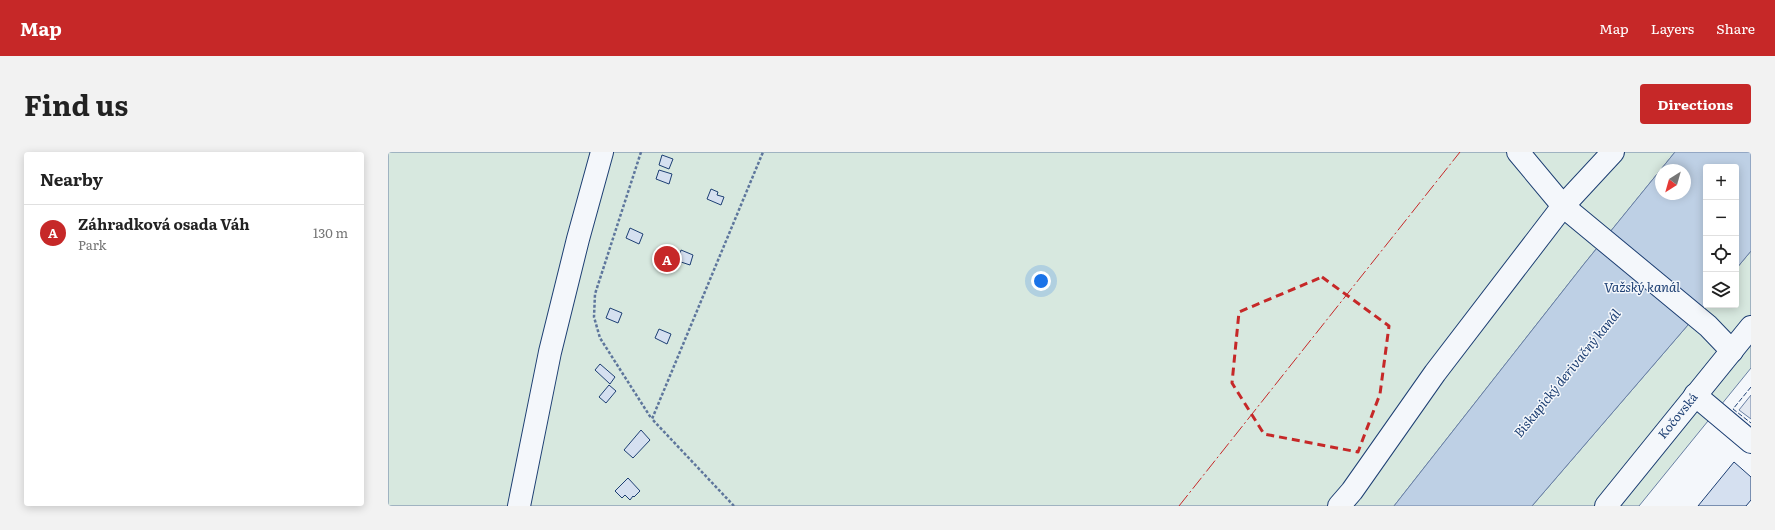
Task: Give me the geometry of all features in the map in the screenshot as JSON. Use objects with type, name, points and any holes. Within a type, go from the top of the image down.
[{"type":"street","points":[[519,506],[550,352],[578,239],[602,152]]},
{"type":"street","points":[[1518,152],[1563,206],[1708,326],[1732,351]]},
{"type":"street","points":[[1339,506],[1352,491],[1435,373],[1563,206],[1613,152]]},
{"type":"street","name":"Kočovská","points":[[1606,506],[1751,327]]},
{"type":"street","points":[[1695,395],[1751,442]]},
{"type":"path","points":[[640,152],[595,294],[594,317],[600,338],[652,419],[734,506]]},
{"type":"path","points":[[652,419],[763,152]]},
{"type":"highlighted area","points":[[1322,277],[1389,326],[1380,394],[1358,452],[1264,434],[1232,383],[1239,312]]},
{"type":"shaded area","points":[[388,152],[1675,152],[1665,164],[1655,164],[1655,177],[1584,264],[1394,506],[388,506]]},
{"type":"shaded area","points":[[1751,251],[1751,368],[1639,506],[1532,506],[1703,307],[1739,308],[1739,265]]},
{"type":"shaded area","points":[[1751,395],[1751,419],[1739,410]]},
{"type":"water","name":"Važský kanál","points":[[1675,152],[1751,152],[1751,251],[1739,265],[1739,164],[1703,164],[1703,307],[1532,506],[1394,506],[1584,264],[1655,177],[1655,200],[1691,200],[1691,164],[1665,164]]},
{"type":"building","points":[[662,155],[673,159],[669,169],[659,165]]},
{"type":"building","points":[[659,170],[672,174],[669,184],[656,179]]},
{"type":"building","points":[[711,189],[718,192],[717,195],[724,197],[721,205],[707,199]]},
{"type":"building","points":[[630,228],[643,234],[639,244],[626,238]]},
{"type":"building","points":[[681,250],[693,255],[690,265],[678,261]]},
{"type":"building","points":[[610,308],[622,313],[618,323],[606,318]]},
{"type":"building","points":[[659,329],[671,334],[667,344],[655,338]]},
{"type":"building","points":[[600,364],[615,377],[610,384],[595,370]]},
{"type":"building","points":[[609,385],[616,391],[606,403],[599,397]]},
{"type":"building","points":[[641,430],[650,440],[633,458],[624,450]]},
{"type":"building","points":[[1734,462],[1751,477],[1751,500],[1746,506],[1698,506]]},
{"type":"building","points":[[628,478],[640,491],[630,500],[625,495],[622,498],[615,491]]},
{"type":"fence","points":[[1751,387],[1733,409],[1751,423]]},
{"type":"power","points":[[1179,506],[1460,152]]},
{"type":"place","name":"Záhradková osada Váh","points":[[667,259]]},
{"type":"water label","name":"Biskupický derivačný kanál","points":[[1567,373]]}]
